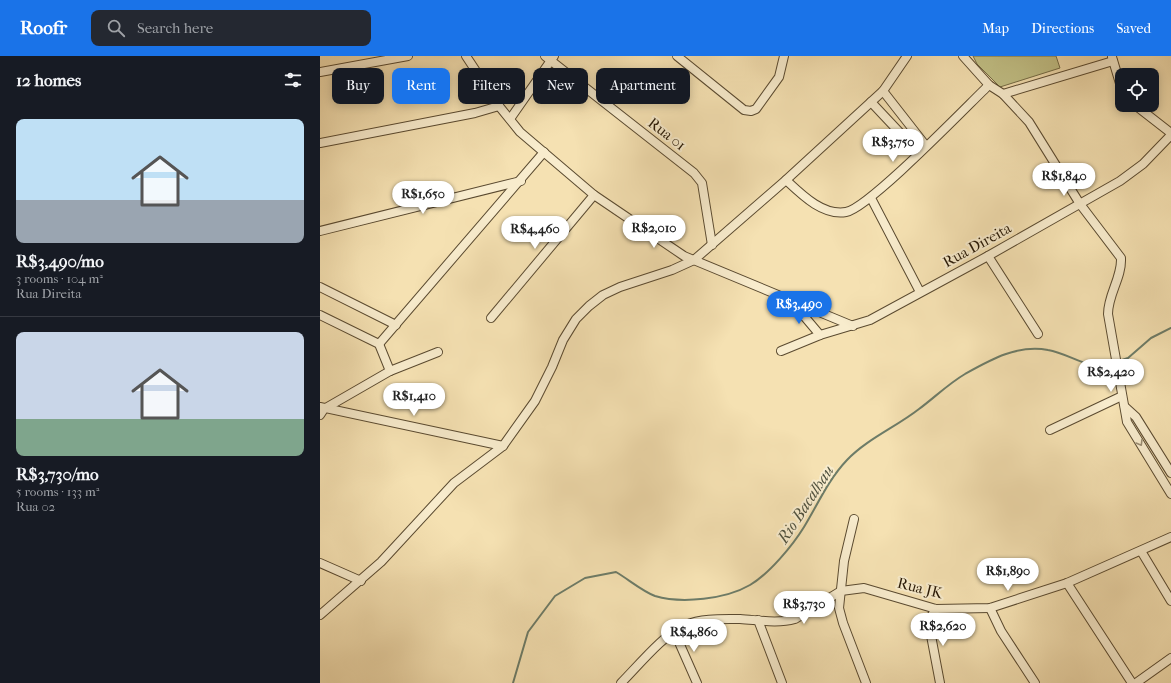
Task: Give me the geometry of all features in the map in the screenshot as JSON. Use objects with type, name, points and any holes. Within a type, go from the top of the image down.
[{"type":"street","points":[[364,56],[369,63]]},
{"type":"street","points":[[320,72],[408,56]]},
{"type":"street","points":[[466,56],[499,106],[520,132],[594,195],[661,242],[694,260],[853,326]]},
{"type":"street","points":[[678,56],[744,110],[751,111],[756,109],[779,77],[784,56]]},
{"type":"street","points":[[320,615],[361,581],[381,562],[454,483],[503,446],[535,401],[552,367],[563,340],[576,319],[589,306],[603,296],[620,287],[672,270],[694,260],[786,180],[884,91],[907,56]]},
{"type":"street","points":[[963,56],[989,84],[1003,94],[1029,122],[1080,204],[1121,258],[1121,267],[1108,302],[1108,314],[1127,422],[1171,494]]},
{"type":"street","points":[[510,119],[550,58]]},
{"type":"street","name":"Rua 01","points":[[550,58],[694,173],[702,183],[712,244]]},
{"type":"street","points":[[1003,94],[1112,58],[1115,68]]},
{"type":"street","points":[[786,180],[806,198],[827,210],[847,212],[870,198],[919,153],[989,84]]},
{"type":"street","points":[[884,91],[926,146]]},
{"type":"street","points":[[871,102],[919,153]]},
{"type":"street","points":[[320,143],[475,113],[499,106]]},
{"type":"street","points":[[1144,112],[1171,134]]},
{"type":"street","name":"Rua Direita","points":[[781,351],[820,335],[870,320],[988,256],[1120,181],[1143,164],[1171,134]]},
{"type":"street","points":[[379,344],[544,152]]},
{"type":"street","points":[[320,231],[521,180]]},
{"type":"street","points":[[491,318],[594,195]]},
{"type":"street","points":[[870,198],[920,292]]},
{"type":"street","points":[[988,256],[1038,334]]},
{"type":"street","points":[[320,287],[396,325]]},
{"type":"street","points":[[793,302],[820,335]]},
{"type":"street","points":[[320,315],[379,344],[390,371]]},
{"type":"street","points":[[321,410],[390,371],[438,352]]},
{"type":"street","points":[[1050,430],[1122,396]]},
{"type":"street","points":[[1125,407],[1136,417],[1171,473]]},
{"type":"street","points":[[321,410],[503,446]]},
{"type":"street","points":[[854,519],[844,561],[840,608],[843,623],[866,683]]},
{"type":"street","name":"Rua JK","points":[[841,591],[864,588],[936,609],[990,608],[1067,583],[1171,537]]},
{"type":"street","points":[[1140,551],[1171,600]]},
{"type":"street","points":[[320,563],[361,581]]},
{"type":"street","points":[[1067,583],[1132,683]]},
{"type":"street","points":[[621,683],[674,631],[685,625],[705,620],[758,620],[776,622],[795,619],[841,591]]},
{"type":"street","points":[[990,608],[1001,631],[1035,683]]},
{"type":"street","points":[[936,609],[930,618],[929,625],[940,683]]},
{"type":"street","points":[[758,620],[782,683]]},
{"type":"street","points":[[674,631],[697,683]]},
{"type":"street","points":[[1136,683],[1171,658]]},
{"type":"shaded area","points":[[973,56],[1056,56],[1060,68],[1000,87],[977,64]]},
{"type":"waterway","name":"Rio Bacalhau","points":[[1119,361],[1128,358],[1151,338],[1171,328]]},
{"type":"waterway","name":"Rio Bacalhau","points":[[513,683],[528,632],[555,596],[585,578],[616,572],[650,594],[678,600],[717,597],[729,594],[750,585],[773,567],[794,542],[829,484],[847,460],[863,446],[925,405],[965,374],[1005,354],[1026,349],[1057,352],[1081,362],[1097,366],[1115,363]]}]
